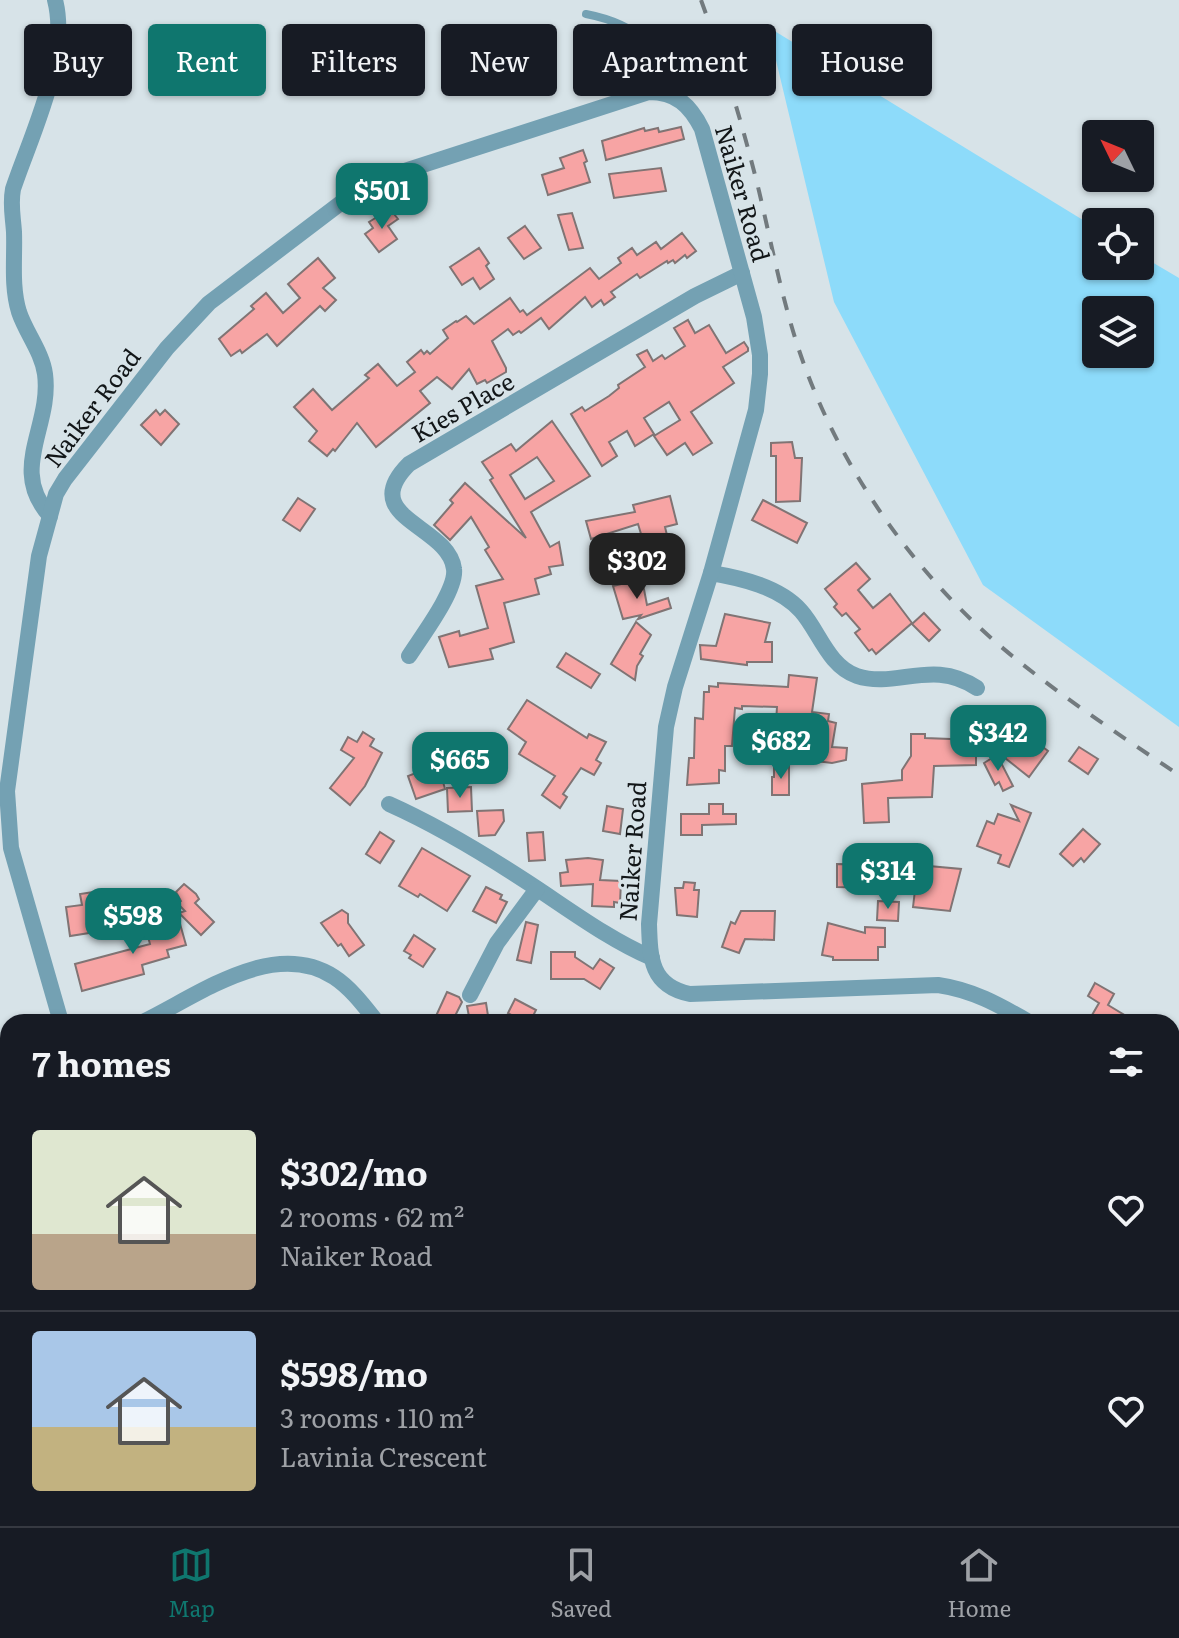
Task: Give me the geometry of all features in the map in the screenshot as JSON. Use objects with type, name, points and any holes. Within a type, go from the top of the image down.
[{"type":"street","points":[[50,516],[41,506],[30,468],[43,415],[45,374],[18,310],[10,206],[54,64],[58,26],[55,0]]},
{"type":"street","name":"Naiker Road","points":[[59,1014],[20,885],[7,823],[7,791],[39,556],[56,494],[75,463],[190,320],[254,267],[372,182],[649,92],[663,92],[687,105],[702,129],[754,317],[760,355],[759,392],[666,727],[649,924],[652,958]]},
{"type":"street","name":"Kies Place","points":[[409,656],[444,598],[453,579],[454,568],[439,545],[396,507],[391,497],[399,474],[409,464],[695,296],[742,273]]},
{"type":"street","points":[[711,573],[737,577],[789,601],[808,619],[832,657],[856,676],[942,674],[954,676],[977,688]]},
{"type":"street","points":[[389,804],[425,820],[623,945],[652,958],[654,967],[667,986],[690,994],[938,985],[976,993],[1014,1014]]},
{"type":"street","points":[[470,995],[497,943],[537,889]]},
{"type":"street","points":[[159,1014],[242,973],[282,962],[313,968],[334,977],[369,1014]]},
{"type":"lane","points":[[586,14],[623,24],[655,47],[669,67],[687,105]]},
{"type":"shaded area","points":[[776,32],[792,42],[792,96],[881,96],[1082,219],[1082,280],[1154,280],[1154,263],[1179,278],[1179,727],[983,585],[834,302],[776,60]]},
{"type":"building","points":[[681,127],[684,139],[606,160],[602,141],[644,128],[645,131],[658,128],[659,132]]},
{"type":"building","points":[[583,150],[590,182],[548,195],[542,175],[564,168],[560,158]]},
{"type":"building","points":[[661,168],[666,191],[614,198],[609,174]]},
{"type":"building","points":[[390,209],[398,219],[388,226],[397,239],[379,252],[365,234],[373,228],[369,222]]},
{"type":"building","points":[[572,213],[583,248],[569,250],[558,215]]},
{"type":"building","points":[[525,226],[541,248],[524,259],[508,238]]},
{"type":"building","points":[[682,233],[696,251],[687,258],[685,255],[675,263],[673,260],[667,261],[640,278],[637,274],[611,292],[615,297],[604,305],[601,300],[592,307],[585,297],[549,329],[541,318],[521,333],[519,331],[513,335],[508,329],[492,341],[506,372],[487,383],[485,380],[477,384],[469,369],[452,389],[437,377],[420,391],[430,403],[376,447],[357,423],[335,451],[333,449],[327,456],[309,441],[317,431],[294,407],[313,389],[332,410],[369,378],[365,375],[378,364],[397,386],[415,372],[407,362],[421,350],[424,354],[427,351],[430,354],[448,338],[443,330],[456,321],[466,316],[474,324],[510,298],[520,312],[523,310],[527,315],[590,268],[599,279],[621,263],[618,258],[632,248],[637,255],[656,242],[661,249]]},
{"type":"building","points":[[479,248],[489,263],[486,266],[494,279],[480,289],[473,278],[462,285],[450,267]]},
{"type":"building","points":[[318,258],[335,278],[323,288],[336,300],[325,311],[320,306],[277,346],[267,334],[242,353],[240,350],[231,356],[219,339],[254,309],[251,306],[266,293],[283,313],[300,298],[288,284]]},
{"type":"building","points":[[688,320],[695,333],[709,325],[726,353],[744,342],[748,348],[723,367],[734,383],[691,412],[712,443],[693,455],[685,443],[667,455],[654,436],[680,420],[669,402],[644,418],[654,434],[635,446],[627,431],[609,442],[617,456],[602,466],[571,414],[582,407],[585,411],[609,396],[619,388],[618,385],[645,367],[637,355],[647,350],[653,361],[662,355],[665,359],[685,346],[674,328]]},
{"type":"building","points":[[156,410],[160,415],[165,410],[179,424],[161,445],[141,425]]},
{"type":"building","points":[[552,421],[590,476],[531,512],[550,547],[559,542],[563,565],[549,567],[551,574],[535,579],[539,594],[504,603],[514,642],[490,649],[493,659],[449,667],[439,637],[459,631],[460,636],[488,628],[476,586],[503,579],[485,550],[489,547],[471,517],[450,540],[434,525],[465,483],[526,538],[482,462],[511,444],[516,451]],"holes":[[[537,457],[554,481],[525,499],[510,475]]]},
{"type":"building","points":[[792,442],[795,458],[802,458],[800,501],[776,502],[776,456],[771,456],[771,443]]},
{"type":"building","points":[[670,496],[677,524],[665,527],[672,556],[631,568],[627,552],[645,547],[638,524],[591,539],[586,521],[635,512],[633,505]]},
{"type":"building","points":[[298,498],[315,509],[300,531],[283,520]]},
{"type":"building","points":[[763,500],[807,523],[797,543],[752,520]]},
{"type":"building","points":[[856,563],[870,579],[858,590],[873,608],[890,594],[912,623],[876,654],[872,649],[869,651],[855,633],[860,629],[846,613],[842,616],[834,607],[837,604],[825,589]]},
{"type":"building","points":[[642,579],[647,605],[668,598],[671,608],[638,619],[641,615],[623,619],[613,586]]},
{"type":"building","points":[[924,613],[940,630],[929,641],[912,624]]},
{"type":"building","points":[[725,614],[770,623],[765,642],[772,642],[772,662],[747,662],[747,665],[701,659],[700,645],[716,646]]},
{"type":"building","points":[[636,622],[651,635],[640,654],[643,656],[637,666],[635,680],[611,664]]},
{"type":"building","points":[[566,653],[600,674],[591,688],[557,667]]},
{"type":"building","points":[[789,675],[817,678],[812,712],[829,714],[828,721],[836,723],[832,747],[847,748],[846,760],[832,763],[816,761],[816,756],[792,752],[797,724],[776,722],[777,707],[742,706],[742,709],[735,708],[732,746],[725,746],[725,771],[719,770],[719,783],[687,785],[689,758],[694,758],[695,718],[703,719],[704,692],[709,692],[709,686],[718,687],[718,683],[788,687]]},
{"type":"building","points":[[527,700],[587,738],[589,734],[606,742],[596,760],[601,763],[594,775],[581,768],[563,794],[567,797],[560,808],[542,795],[555,776],[519,754],[526,742],[508,729]]},
{"type":"building","points":[[1013,712],[1032,727],[1026,734],[1048,751],[1029,777],[1000,754],[1010,748],[1000,740],[1010,726],[1006,722]]},
{"type":"building","points":[[363,732],[374,739],[370,746],[382,753],[365,786],[350,805],[330,788],[354,758],[341,750],[348,737],[357,742]]},
{"type":"building","points":[[911,734],[925,734],[925,738],[976,740],[976,765],[934,766],[932,797],[888,798],[889,822],[864,823],[862,784],[902,780],[902,770],[911,756]]},
{"type":"building","points":[[1079,747],[1098,759],[1088,774],[1069,761]]},
{"type":"building","points":[[997,755],[1013,786],[1003,791],[999,782],[995,785],[984,763]]},
{"type":"building","points":[[789,766],[789,795],[772,795],[772,777],[774,768]]},
{"type":"building","points":[[431,767],[435,781],[442,778],[445,789],[416,799],[408,776]]},
{"type":"building","points":[[471,787],[472,811],[448,812],[447,788]]},
{"type":"building","points":[[709,804],[723,804],[723,814],[736,814],[736,824],[702,825],[702,835],[681,835],[681,814],[709,814]]},
{"type":"building","points":[[1011,805],[1031,813],[1009,867],[998,863],[1001,855],[977,846],[987,821],[994,824],[998,814],[1019,821]]},
{"type":"building","points":[[607,806],[623,809],[620,834],[603,831]]},
{"type":"building","points":[[503,810],[504,821],[495,835],[479,836],[477,811]]},
{"type":"building","points":[[1083,829],[1100,844],[1084,862],[1081,858],[1073,866],[1060,854]]},
{"type":"building","points":[[380,832],[394,841],[380,863],[366,854]]},
{"type":"building","points":[[543,832],[545,860],[529,861],[527,833]]},
{"type":"building","points":[[422,848],[470,876],[447,911],[420,894],[418,897],[399,886]]},
{"type":"building","points":[[566,860],[603,860],[600,880],[621,881],[620,903],[614,902],[614,907],[592,906],[593,884],[561,886],[560,873],[568,872]]},
{"type":"building","points":[[837,864],[880,865],[879,888],[837,887]]},
{"type":"building","points":[[918,865],[961,869],[950,911],[913,907]]},
{"type":"building","points":[[684,882],[695,883],[694,890],[699,890],[697,917],[677,915],[675,888],[683,888]]},
{"type":"building","points":[[184,884],[196,894],[199,899],[195,903],[214,922],[201,935],[179,913],[185,911],[178,904],[181,901],[176,892]]},
{"type":"building","points":[[486,887],[502,895],[500,899],[507,902],[496,923],[473,911]]},
{"type":"building","points":[[94,892],[96,903],[111,900],[115,929],[70,936],[66,907],[82,905],[80,894]]},
{"type":"building","points":[[878,901],[899,902],[898,921],[877,920]]},
{"type":"building","points":[[342,910],[348,914],[348,923],[364,945],[349,956],[321,923]]},
{"type":"building","points":[[741,911],[775,911],[774,940],[745,939],[739,953],[722,947],[731,922],[735,924]]},
{"type":"building","points":[[177,913],[186,945],[167,950],[169,957],[142,965],[144,974],[82,991],[75,964],[150,944],[145,926],[154,924],[153,920]]},
{"type":"building","points":[[526,922],[538,925],[531,963],[517,960]]},
{"type":"building","points":[[828,923],[865,933],[865,927],[885,928],[885,947],[878,947],[878,960],[833,960],[833,957],[822,955]]},
{"type":"building","points":[[414,935],[435,949],[423,967],[404,951]]},
{"type":"building","points":[[551,952],[575,952],[575,957],[593,969],[600,959],[614,968],[600,989],[584,979],[551,979]]},
{"type":"building","points":[[1095,983],[1114,994],[1108,1005],[1123,1014],[1093,1014],[1099,1003],[1088,996]]},
{"type":"building","points":[[447,992],[459,997],[462,1002],[456,1014],[437,1014]]},
{"type":"building","points":[[515,999],[536,1010],[534,1014],[508,1013]]},
{"type":"building","points":[[486,1003],[488,1014],[468,1014],[467,1006]]},
{"type":"railway","points":[[701,0],[746,143],[797,344],[814,389],[857,476],[913,557],[980,628],[1056,690],[1179,775]]}]
